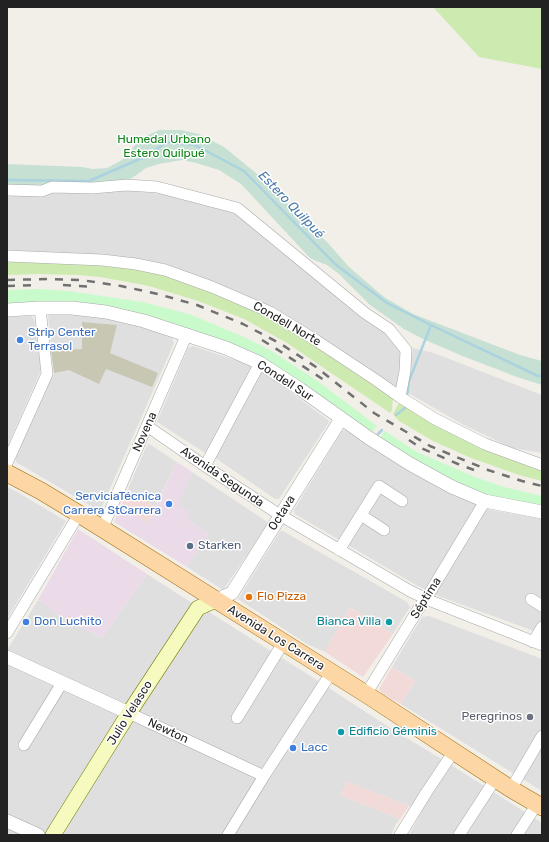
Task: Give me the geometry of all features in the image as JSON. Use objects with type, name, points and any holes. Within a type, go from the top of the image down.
[{"type":"main road","name":"Avenida Los Carrera","points":[[7,473],[31,485],[79,514],[366,694],[540,806]]},
{"type":"main road","name":"Julio Velasco","points":[[53,835],[129,713],[198,608],[216,600]]},
{"type":"street","points":[[7,190],[42,190],[52,187],[92,188],[127,184],[157,187],[237,208],[365,313],[389,329],[406,350],[405,371],[400,396]]},
{"type":"street","name":"Condell Norte","points":[[7,256],[102,260],[136,264],[165,270],[212,287],[270,312],[317,341],[435,419],[485,444],[542,465]]},
{"type":"street","points":[[7,462],[47,374],[40,308]]},
{"type":"street","name":"Condell Sur","points":[[7,310],[72,308],[106,312],[144,321],[226,348],[260,363],[369,438],[410,464],[452,487],[484,501],[542,512]]},
{"type":"street","name":"Novena","points":[[102,529],[187,334]]},
{"type":"street","points":[[205,466],[260,363]]},
{"type":"street","name":"Octava","points":[[216,600],[232,593],[341,419]]},
{"type":"street","name":"Avenida Segunda","points":[[148,426],[205,466],[280,515],[410,591],[426,599],[538,643]]},
{"type":"street","points":[[339,550],[379,486],[402,500]]},
{"type":"street","name":"Séptima","points":[[366,694],[426,599],[484,501]]},
{"type":"street","points":[[7,633],[79,514]]},
{"type":"street","points":[[361,516],[384,530]]},
{"type":"street","points":[[531,599],[542,606]]},
{"type":"street","points":[[538,643],[542,627]]},
{"type":"street","points":[[237,718],[283,643]]},
{"type":"street","name":"Newton","points":[[7,657],[264,776]]},
{"type":"street","points":[[228,835],[264,776],[331,673]]},
{"type":"street","points":[[24,745],[62,683]]},
{"type":"street","points":[[511,788],[542,736]]},
{"type":"street","points":[[400,835],[454,752]]},
{"type":"street","points":[[459,835],[496,778]]},
{"type":"street","points":[[517,835],[540,806]]},
{"type":"street","points":[[7,821],[38,835]]},
{"type":"shaded area","points":[[127,190],[179,196],[238,212],[400,345],[434,353],[542,395],[542,453],[512,448],[462,424],[393,385],[278,311],[232,289],[166,264],[99,255],[7,250],[7,194]]},
{"type":"shaded area","points":[[60,312],[99,316],[140,326],[172,337],[174,343],[101,509],[96,509],[16,462],[15,455],[54,373],[48,315]]},
{"type":"shaded area","points":[[31,316],[34,319],[41,370],[7,447],[7,317]]},
{"type":"shaded area","points":[[82,322],[117,325],[110,353],[158,373],[152,387],[106,369],[99,384],[69,370],[54,373],[51,351],[82,349]]},
{"type":"shaded area","points":[[193,346],[250,365],[265,373],[328,420],[329,422],[279,499],[275,499],[217,459],[157,422],[188,348]]},
{"type":"shaded area","points":[[346,430],[453,493],[491,510],[542,519],[542,634],[441,597],[416,585],[295,514],[294,510],[342,431]]},
{"type":"shaded area","points":[[149,444],[177,462],[155,507],[128,489],[146,447]]},
{"type":"shaded area","points":[[177,462],[192,472],[178,504],[191,513],[187,520],[208,533],[187,567],[114,522],[121,506],[148,523]]},
{"type":"shaded area","points":[[192,472],[269,523],[223,590],[187,567],[208,533],[187,520],[177,504]]},
{"type":"shaded area","points":[[7,487],[66,521],[7,619]]},
{"type":"shaded area","points":[[128,489],[155,507],[148,523],[121,506]]},
{"type":"shaded area","points":[[78,529],[147,574],[102,638],[52,612],[53,609],[38,600]]},
{"type":"shaded area","points":[[281,530],[407,602],[410,607],[393,634],[350,607],[325,652],[307,644],[238,599]]},
{"type":"shaded area","points":[[147,574],[542,823],[542,835],[409,835],[422,811],[348,782],[340,795],[400,819],[391,835],[7,835],[7,647],[9,647],[38,600],[53,609],[52,612],[102,638]]},
{"type":"shaded area","points":[[350,607],[393,634],[363,677],[325,652]]},
{"type":"shaded area","points":[[429,616],[542,659],[542,791],[401,704],[415,681],[392,667],[422,617]]},
{"type":"shaded area","points":[[392,667],[415,681],[401,704],[382,694],[379,689]]},
{"type":"shaded area","points":[[348,782],[409,806],[400,819],[340,795]]},
{"type":"green space","points":[[433,7],[542,7],[542,69],[479,57]]},
{"type":"green space","name":"Humedal Urbano Estero Quilpué","points":[[159,130],[181,130],[199,134],[224,147],[257,174],[328,243],[349,267],[384,297],[413,314],[520,355],[542,361],[542,385],[460,355],[404,329],[370,305],[339,274],[327,265],[310,258],[241,184],[219,170],[182,160],[146,168],[119,185],[7,187],[7,164],[82,167],[93,169],[107,168],[122,160],[136,144],[146,136]]},
{"type":"green space","points":[[7,261],[89,261],[154,271],[247,306],[290,329],[377,384],[393,399],[392,410],[390,413],[287,343],[244,319],[198,301],[149,286],[100,277],[38,274],[7,275]]},
{"type":"green space","points":[[37,289],[68,291],[143,302],[192,315],[270,350],[319,382],[377,426],[369,436],[310,392],[161,322],[7,306],[7,290]]},
{"type":"green space","points":[[404,403],[542,469],[542,481],[519,475],[471,458],[433,441],[399,421],[393,414],[398,404]]},
{"type":"green space","points":[[385,431],[417,452],[475,477],[504,487],[542,496],[542,507],[492,499],[461,487],[377,441]]},
{"type":"waterway","name":"Estero Quilpué","points":[[7,180],[89,181],[149,155],[166,142],[195,145],[244,171],[335,264],[387,303],[538,376],[542,376]]},
{"type":"waterway","points":[[407,396],[409,381],[431,325]]},
{"type":"waterway","points":[[396,415],[405,408],[405,405]]},
{"type":"waterway","points":[[378,434],[382,430]]},
{"type":"railway","points":[[7,280],[81,280],[121,286],[158,294],[197,305],[243,324],[281,344],[316,367],[374,413],[430,446],[488,470],[542,486]]},
{"type":"railway","points":[[7,286],[35,285]]},
{"type":"railway","points":[[63,285],[93,287]]},
{"type":"railway","points":[[262,340],[324,380]]},
{"type":"railway","points":[[409,440],[421,448],[474,470]]},
{"type":"place","name":"Strip Center Terrasol","points":[[20,340]]},
{"type":"place","name":"ServiciaTécnica Carrera StCarrera","points":[[169,504]]},
{"type":"place","name":"Starken","points":[[190,546]]},
{"type":"place","name":"Flo Pizza","points":[[249,597]]},
{"type":"place","name":"Don Luchito","points":[[26,622]]},
{"type":"place","name":"Bianca Villa","points":[[389,622]]},
{"type":"place","name":"Peregrinos","points":[[530,717]]},
{"type":"place","name":"Edificio Géminis","points":[[341,732]]},
{"type":"place","name":"Lacc","points":[[293,748]]}]
